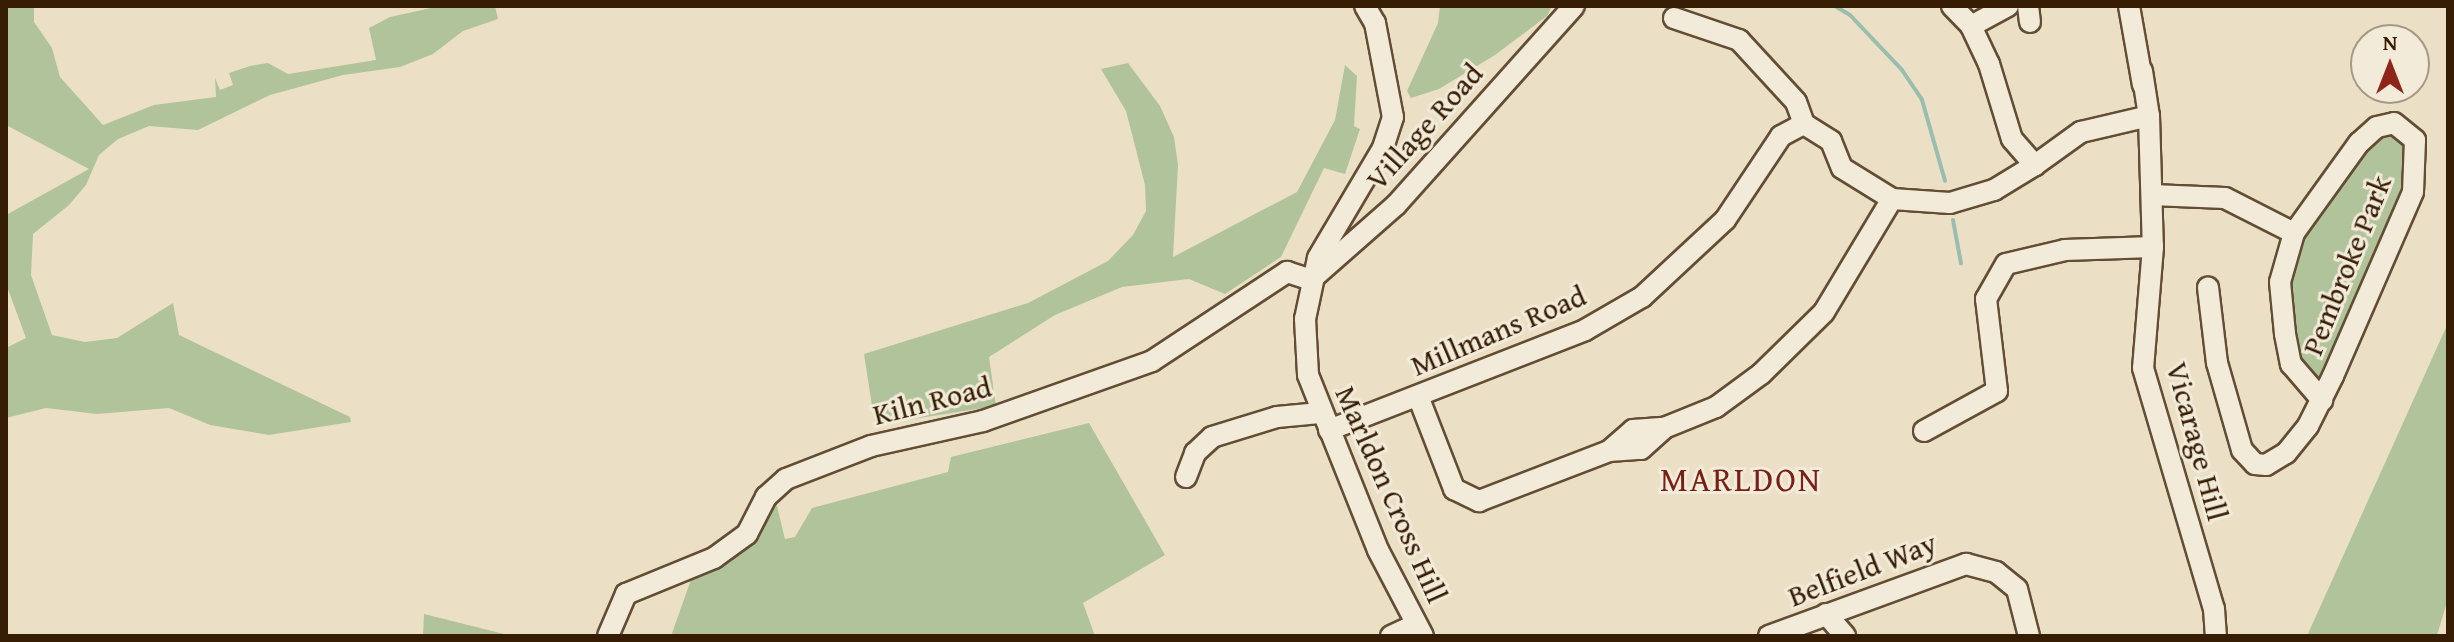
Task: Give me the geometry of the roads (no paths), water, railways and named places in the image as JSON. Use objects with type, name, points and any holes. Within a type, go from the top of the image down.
[{"type":"street","name":"Marldon Cross Hill","points":[[1365,6],[1375,23],[1393,117],[1383,148],[1318,258],[1305,319],[1308,375],[1325,421],[1419,630]]},
{"type":"street","name":"Village Road","points":[[1311,280],[1396,205],[1574,6]]},
{"type":"street","points":[[1952,6],[1971,26],[2012,139],[2035,165]]},
{"type":"street","points":[[1971,26],[2008,6]]},
{"type":"street","points":[[2129,6],[2149,116]]},
{"type":"street","points":[[1674,18],[1739,40],[1796,102],[1804,124],[1831,141],[1842,168],[1892,199],[1950,203],[1994,190],[2081,132],[2149,116]]},
{"type":"street","points":[[2142,71],[2149,116]]},
{"type":"street","name":"Vicarage Hill","points":[[2149,116],[2153,247],[2143,368],[2214,609],[2216,636]]},
{"type":"street","name":"Pembroke Park","points":[[2208,288],[2217,363],[2242,450],[2255,464],[2266,465],[2286,453],[2322,400],[2413,192],[2417,164],[2408,130],[2394,123],[2368,135],[2294,233],[2280,282],[2285,334],[2291,364],[2322,400]]},
{"type":"street","name":"Millmans Road","points":[[1186,477],[1195,453],[1212,437],[1277,417],[1325,421],[1418,396],[1585,330],[1642,297],[1725,220],[1781,136],[1804,124]]},
{"type":"street","name":"Pembroke Park","points":[[2152,203],[2225,198],[2294,233]]},
{"type":"street","points":[[1418,396],[1454,489],[1479,501],[1609,451],[1641,449],[1664,428],[1716,407],[1793,346],[1852,272],[1892,199]]},
{"type":"street","points":[[1924,431],[1997,391],[1986,299],[2006,264],[2065,250],[2153,247]]},
{"type":"street","name":"Kiln Road","points":[[608,636],[626,594],[714,558],[747,534],[766,497],[786,479],[871,446],[983,421],[1152,361],[1287,272],[1311,280]]},
{"type":"street","name":"Belfield Way","points":[[1769,636],[1966,564],[1996,572],[2017,589],[2029,636]]},
{"type":"street","points":[[1826,614],[1845,636]]},
{"type":"street","points":[[1391,636],[1419,630]]},
{"type":"waterway","points":[[1835,6],[1850,15],[1902,70],[1922,100],[1945,181]]},
{"type":"waterway","points":[[1953,220],[1961,263]]},
{"type":"district","name":"MARLDON","points":[[1741,479]]}]
